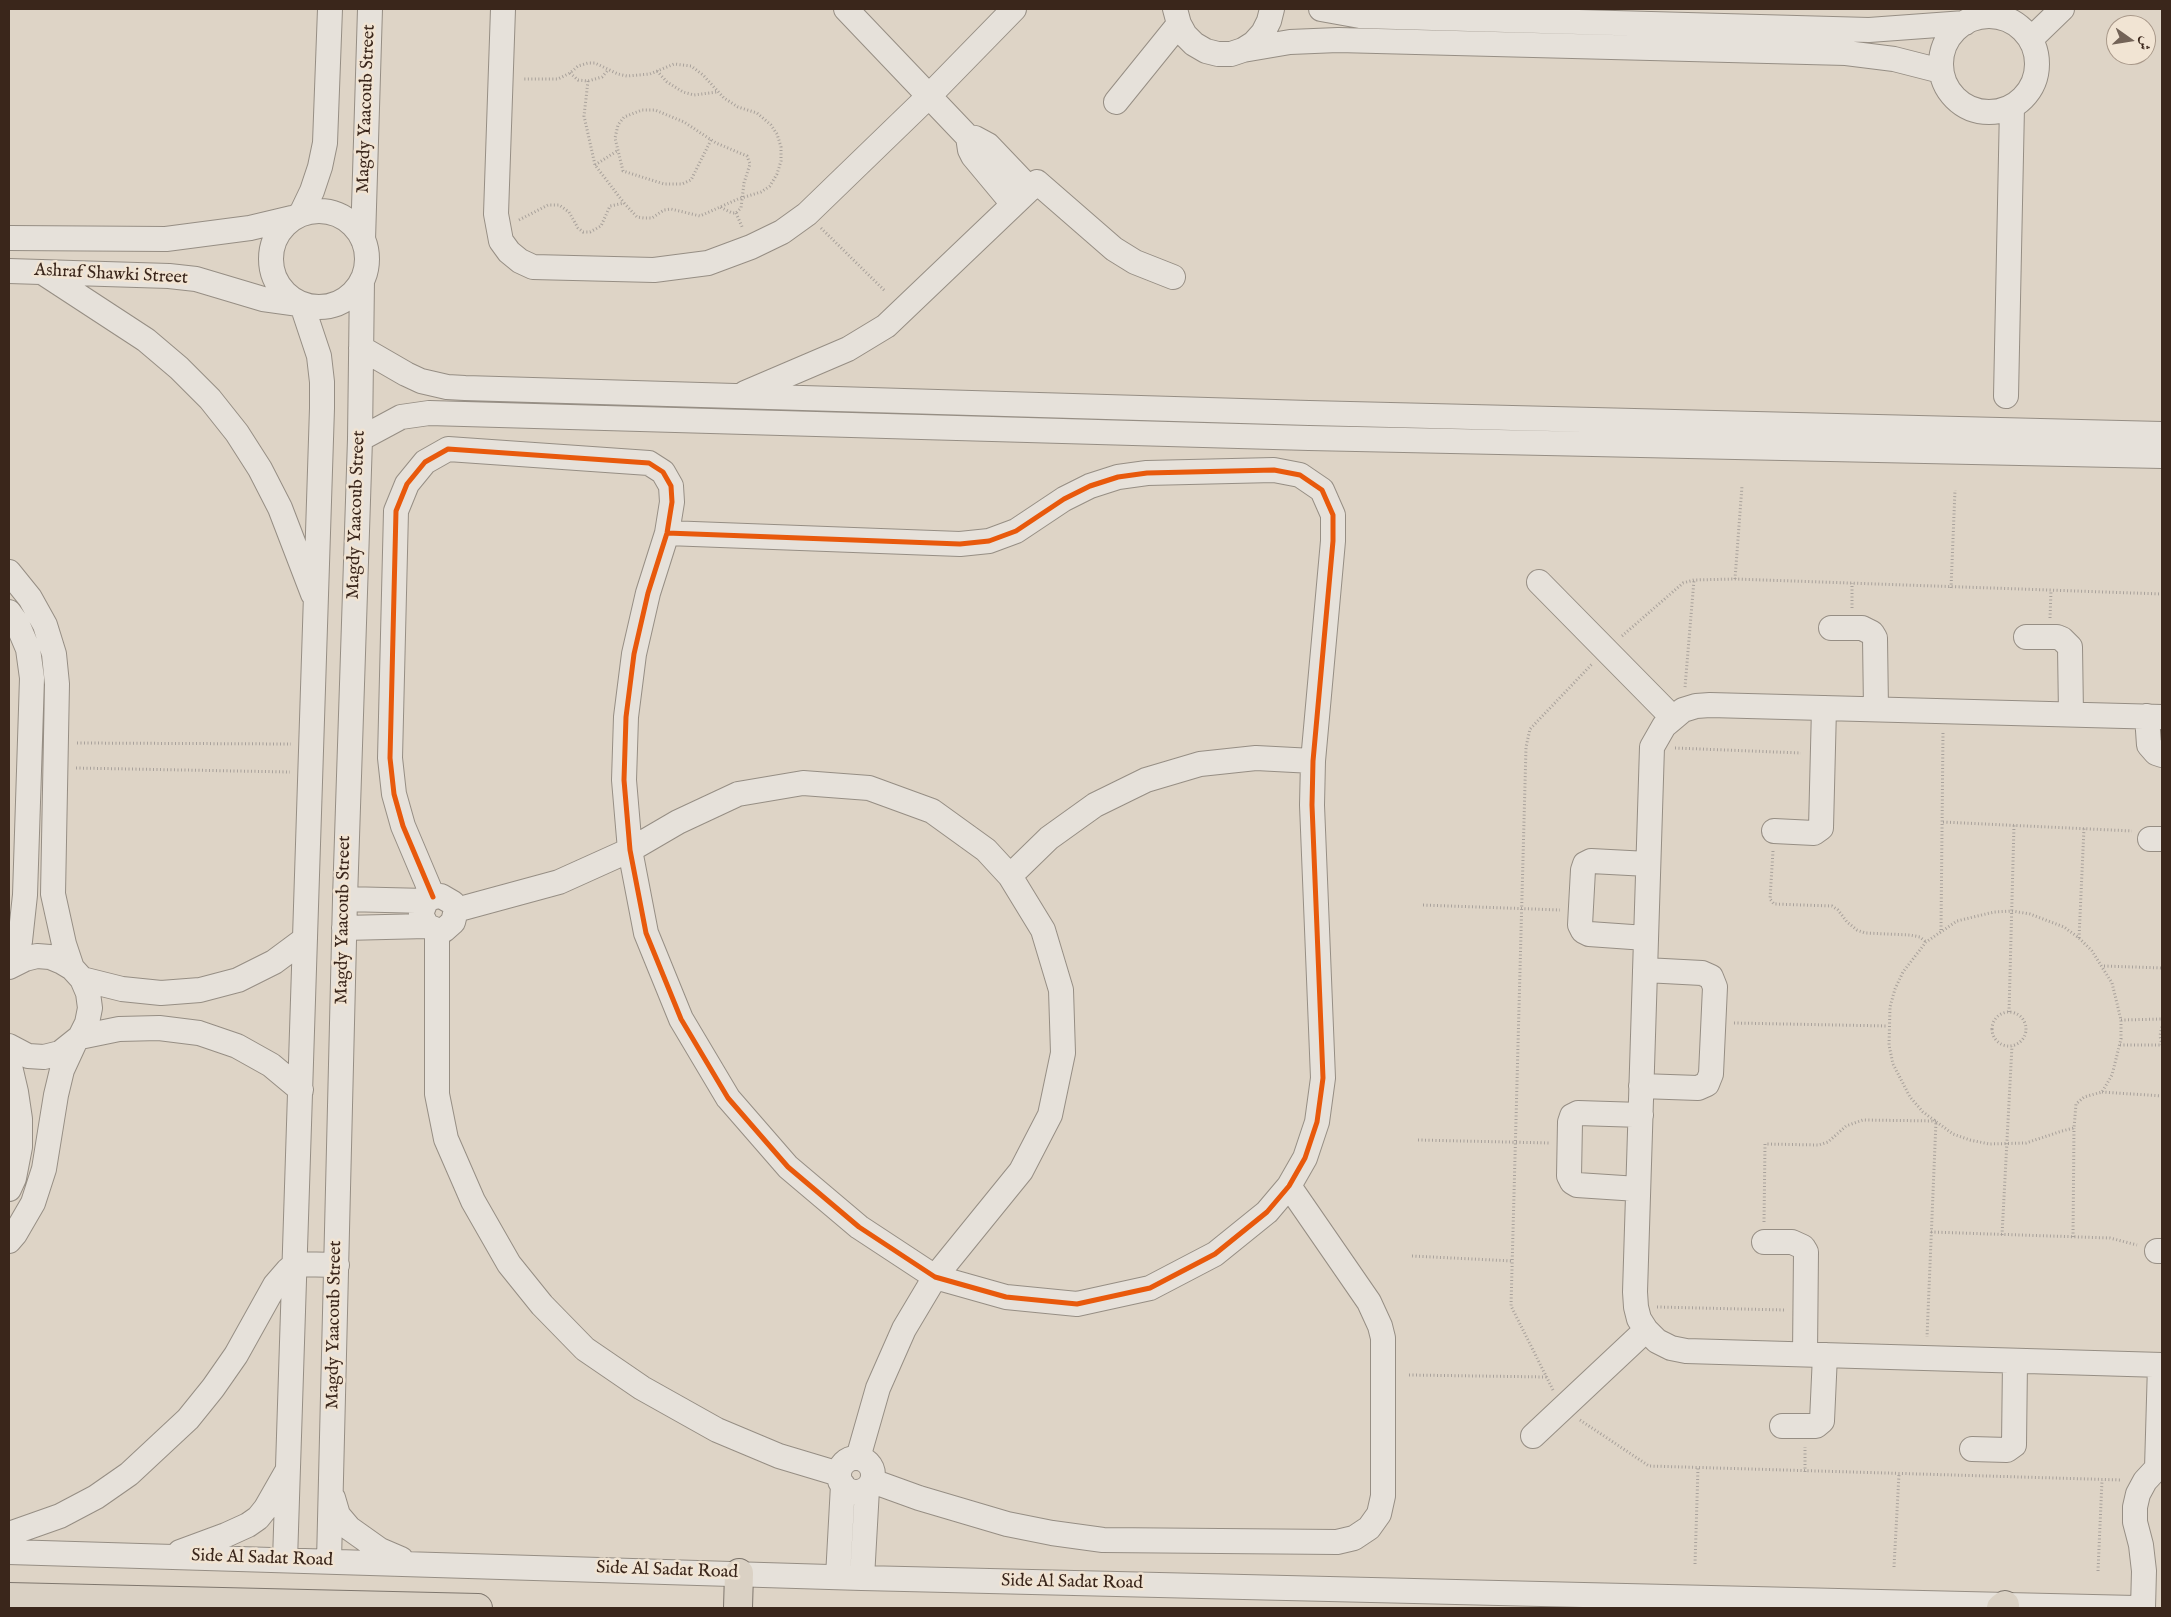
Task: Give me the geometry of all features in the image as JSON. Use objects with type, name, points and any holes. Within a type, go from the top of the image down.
[{"type":"main road","points":[[738,1608],[739,1573]]},
{"type":"main road","points":[[9,1597],[478,1608]]},
{"type":"street","points":[[296,216],[316,210],[337,214],[355,227],[363,240],[367,260],[362,280],[354,292],[344,301],[316,308],[301,304],[281,290],[271,269],[272,246],[283,226],[296,216],[312,191],[320,167],[325,143],[330,9]]},
{"type":"street","name":"Magdy Yaacoub Street","points":[[363,240],[370,9]]},
{"type":"street","points":[[503,9],[496,214],[501,241],[509,252],[520,261],[533,267],[654,270],[708,263],[733,254],[782,232],[807,214],[929,96],[1014,9]]},
{"type":"street","points":[[846,9],[968,137],[973,156],[1135,262],[1173,276]]},
{"type":"street","points":[[1243,50],[1254,43],[1263,33],[1270,21],[1272,9]]},
{"type":"street","points":[[1321,9],[1360,16],[1869,30],[1965,23],[1987,16],[2016,15],[2030,39],[2036,54],[2037,69],[2033,84],[2024,97],[2012,107],[1998,112],[1982,112],[1967,107],[1955,98],[1946,86],[1941,70],[1942,56],[1946,43],[1954,31],[1965,23]]},
{"type":"street","points":[[2030,39],[2062,9]]},
{"type":"street","points":[[1177,17],[1185,36],[1206,51],[1218,54],[1231,54],[1266,44],[1314,40],[1846,53],[1894,59],[1941,70]]},
{"type":"street","points":[[1116,102],[1177,17]]},
{"type":"street","points":[[1609,48],[1610,23]]},
{"type":"street","points":[[2006,396],[2012,107]]},
{"type":"street","points":[[737,396],[825,359],[874,334],[900,313],[1027,192]]},
{"type":"street","name":"Ashraf Shawki Street","points":[[9,238],[166,239],[250,228],[296,216]]},
{"type":"street","name":"Ashraf Shawki Street","points":[[9,271],[187,278],[223,286],[263,299],[301,304]]},
{"type":"street","points":[[42,272],[146,340],[179,368],[210,399],[237,433],[260,470],[280,508],[316,602]]},
{"type":"street","name":"Magdy Yaacoub Street","points":[[329,1560],[344,899],[360,439],[362,280]]},
{"type":"street","name":"Magdy Yaacoub Street","points":[[285,1560],[322,382],[319,356],[301,304]]},
{"type":"street","points":[[361,348],[421,381],[447,387],[465,388],[2162,434]]},
{"type":"street","points":[[463,414],[465,388]]},
{"type":"street","points":[[1309,412],[1309,438]]},
{"type":"street","points":[[360,439],[401,417],[429,413],[1309,438],[2162,456]]},
{"type":"street","points":[[430,899],[403,826],[394,794],[390,758],[396,511],[407,484],[425,462],[448,449],[649,463],[663,472],[671,486],[672,502],[667,533],[648,593],[634,654],[626,717],[624,780],[630,850],[646,933],[680,1019],[728,1098],[788,1168],[858,1227],[935,1277],[1006,1297],[1077,1304],[1150,1288],[1215,1254],[1267,1212],[1289,1186],[1305,1158],[1317,1122],[1323,1078],[1312,805],[1312,761],[1333,541],[1333,515],[1322,490],[1300,475],[1274,470],[1147,473],[1118,477],[1090,486],[1064,498],[1016,531],[989,540],[960,544],[667,533]]},
{"type":"street","points":[[9,572],[30,598],[44,625],[54,654],[57,684],[53,894],[64,944],[77,974],[88,993],[90,1008],[87,1024],[62,1070],[44,1169],[33,1203],[16,1234],[9,1241]]},
{"type":"street","points":[[1539,582],[1606,650],[1678,714]]},
{"type":"street","points":[[9,612],[17,622],[28,649],[32,678],[24,912],[20,941],[11,965]]},
{"type":"street","points":[[1832,628],[1862,628],[1872,633],[1876,638],[1876,709]]},
{"type":"street","points":[[2026,637],[2062,639],[2070,647],[2071,714]]},
{"type":"street","points":[[2143,1608],[2144,1571],[2151,1545],[2135,1522],[2135,1507],[2138,1494],[2155,1474],[2161,1365],[1686,1351],[1671,1348],[1657,1341],[1646,1330],[1639,1319],[1636,1307],[1638,1189],[1652,747],[1664,726],[1678,714],[1696,706],[1710,705],[2154,716],[2149,745],[2156,754],[2162,755]]},
{"type":"street","points":[[1774,831],[1814,833],[1821,828],[1824,708]]},
{"type":"street","points":[[1010,876],[1049,838],[1095,805],[1146,780],[1200,764],[1256,758],[1312,761]]},
{"type":"street","points":[[456,910],[559,882],[630,850],[678,822],[738,794],[803,782],[869,788],[932,811],[986,850],[1010,876],[1043,930],[1061,990],[1064,1053],[1050,1115],[1021,1172],[935,1277],[904,1329],[878,1388],[858,1458]]},
{"type":"street","points":[[1646,938],[1585,933],[1580,925],[1583,866],[1588,862],[1648,864]]},
{"type":"street","points":[[344,899],[430,899],[441,896],[448,898],[456,910],[453,922],[444,930],[432,928],[344,928]]},
{"type":"street","points":[[430,899],[421,914],[432,928],[437,1094],[446,1139],[472,1202],[510,1264],[542,1305],[585,1349],[642,1388],[717,1430],[841,1479],[852,1492],[862,1491],[870,1485]]},
{"type":"street","points":[[24,912],[56,912]]},
{"type":"street","points":[[11,965],[37,956],[50,957],[77,974],[122,989],[161,993],[200,990],[238,980],[274,962],[305,939]]},
{"type":"street","points":[[1641,1086],[1698,1088],[1707,1084],[1711,1074],[1715,987],[1714,982],[1707,974],[1645,970]]},
{"type":"street","points":[[9,1046],[28,1056],[44,1057],[60,1053],[77,1040],[119,1030],[159,1028],[199,1033],[236,1046],[254,1055],[271,1065],[301,1090]]},
{"type":"street","points":[[9,1062],[20,1120],[20,1148],[14,1178],[9,1189]]},
{"type":"street","points":[[1638,1189],[1574,1184],[1569,1176],[1571,1119],[1575,1114],[1640,1115]]},
{"type":"street","points":[[20,1120],[52,1120]]},
{"type":"street","points":[[870,1485],[1007,1524],[1103,1540],[1337,1542],[1354,1538],[1369,1528],[1379,1514],[1383,1496],[1384,1338],[1369,1302],[1289,1186]]},
{"type":"street","points":[[1764,1242],[1792,1242],[1803,1247],[1806,1252],[1806,1310],[1815,1355],[1822,1421],[1816,1426],[1782,1426]]},
{"type":"street","points":[[9,1534],[60,1516],[96,1497],[129,1474],[188,1419],[213,1388],[236,1355],[275,1285],[295,1264],[337,1265]]},
{"type":"street","points":[[1533,1436],[1646,1330]]},
{"type":"street","points":[[1972,1449],[2007,1450],[2014,1445],[2015,1360]]},
{"type":"street","points":[[838,1577],[843,1464],[853,1458],[858,1458],[863,1459],[873,1470],[862,1578]]},
{"type":"street","points":[[169,1556],[226,1535],[258,1518],[266,1508],[288,1469]]},
{"type":"street","points":[[331,1491],[338,1514],[349,1528],[380,1550],[415,1564]]},
{"type":"street","name":"Side Al Sadat Road","points":[[9,1552],[329,1560],[862,1578],[2003,1607],[2135,1608]]},
{"type":"path","points":[[501,78],[558,79],[570,74],[578,66],[588,63],[627,76],[637,76],[657,71],[674,64],[691,66],[704,74],[717,92],[731,104],[757,113],[764,118],[777,134],[781,147],[781,160],[777,174],[770,186],[761,192],[743,197],[700,216],[671,209],[664,210],[652,218],[637,217],[624,204],[595,165],[584,116],[588,81]]},
{"type":"path","points":[[570,74],[578,80],[588,81],[602,77],[608,70]]},
{"type":"path","points":[[657,71],[667,82],[683,92],[694,95],[717,92]]},
{"type":"path","points":[[711,140],[694,176],[688,182],[682,184],[658,183],[625,172],[620,167],[615,138],[618,125],[624,117],[642,110],[661,112],[684,122],[711,140],[744,154],[750,159],[750,168],[744,183],[741,208],[736,213],[728,213],[720,208]]},
{"type":"path","points":[[595,165],[617,151]]},
{"type":"path","points":[[499,232],[548,205],[564,207],[578,228],[583,232],[590,232],[601,226],[610,206],[624,204]]},
{"type":"path","points":[[807,214],[885,291]]},
{"type":"path","points":[[1735,579],[1742,486]]},
{"type":"path","points":[[1950,588],[1955,490]]},
{"type":"path","points":[[2155,1474],[2102,1480],[1649,1466],[1562,1408],[1512,1306],[1526,747],[1530,729],[1606,650],[1683,583],[1694,580],[1735,579],[2162,594]]},
{"type":"path","points":[[1678,714],[1694,580]]},
{"type":"path","points":[[1941,930],[1943,711]]},
{"type":"path","points":[[56,743],[311,745]]},
{"type":"path","points":[[1652,747],[1823,754]]},
{"type":"path","points":[[55,767],[311,772]]},
{"type":"path","points":[[1943,822],[2126,829],[2156,839]]},
{"type":"path","points":[[2009,1012],[2014,825]]},
{"type":"path","points":[[2079,938],[2084,828]]},
{"type":"path","points":[[1774,831],[1770,899],[1774,904],[1832,906],[1857,930],[1865,933],[1910,935],[1920,937],[1926,942]]},
{"type":"path","points":[[1423,905],[1581,911]]},
{"type":"path","points":[[2074,1128],[2026,1144],[2007,1145],[1970,1140],[1953,1134],[1923,1112],[1910,1097],[1900,1081],[1893,1064],[1889,1045],[1888,1026],[1890,1008],[1895,989],[1908,964],[1926,942],[1941,930],[1975,915],[1994,912],[2030,914],[2048,920],[2079,938],[2104,966],[2112,983],[2121,1020],[2120,1045],[2112,1075],[2102,1092]]},
{"type":"path","points":[[2104,966],[2162,968]]},
{"type":"path","points":[[2009,1012],[2020,1016],[2025,1022],[2026,1030],[2020,1043],[2005,1046],[1998,1042],[1992,1029],[1994,1021],[1999,1016],[2009,1012]]},
{"type":"path","points":[[2121,1020],[2162,1019]]},
{"type":"path","points":[[1713,1022],[1888,1026]]},
{"type":"path","points":[[2120,1045],[2162,1045],[2160,1036],[2162,1026]]},
{"type":"path","points":[[2002,1234],[2012,1046]]},
{"type":"path","points":[[2073,1237],[2076,1104],[2084,1097],[2102,1092],[2162,1096]]},
{"type":"path","points":[[1764,1242],[1765,1144],[1819,1144],[1828,1142],[1846,1126],[1863,1120],[1936,1121]]},
{"type":"path","points":[[1926,1358],[1936,1121]]},
{"type":"path","points":[[1418,1140],[1570,1144]]},
{"type":"path","points":[[1931,1232],[2110,1238],[2160,1251]]},
{"type":"path","points":[[1412,1256],[1513,1261]]},
{"type":"path","points":[[1636,1307],[1806,1310]]},
{"type":"path","points":[[1409,1375],[1547,1377]]},
{"type":"path","points":[[1695,1564],[1698,1468]]},
{"type":"path","points":[[1894,1567],[1899,1474]]},
{"type":"path","points":[[2098,1571],[2102,1480]]},
{"type":"cycle path","points":[[433,897],[403,826],[394,794],[390,758],[396,511],[407,484],[425,462],[448,449],[649,463],[663,472],[671,486],[672,502],[667,533],[648,593],[634,654],[626,717],[624,780],[630,850],[646,933],[681,1019],[728,1098],[788,1167],[859,1227],[935,1277],[1006,1297],[1077,1304],[1150,1288],[1215,1254],[1267,1212],[1289,1186],[1305,1158],[1317,1122],[1323,1078],[1312,805],[1313,761],[1333,541],[1333,515],[1322,490],[1300,475],[1274,470],[1147,473],[1118,477],[1090,486],[1064,499],[1016,531],[989,541],[960,544],[667,533]]}]
